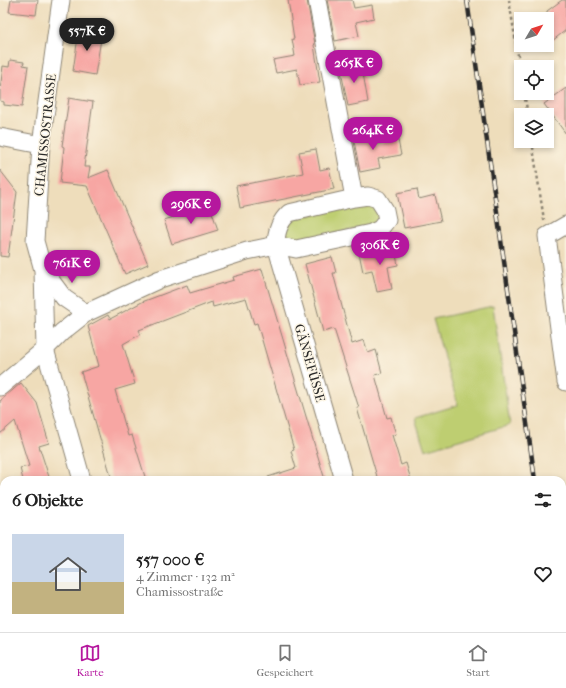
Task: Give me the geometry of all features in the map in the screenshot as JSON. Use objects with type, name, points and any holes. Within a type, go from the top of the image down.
[{"type":"street","name":"CHAMISSOSTRASSE","points":[[61,0],[41,144],[35,242],[43,270],[45,349],[81,476]]},
{"type":"street","points":[[317,0],[354,198]]},
{"type":"street","points":[[0,137],[41,144]]},
{"type":"street","points":[[0,387],[45,349],[62,332],[86,313],[160,280],[247,251],[276,245],[296,249],[371,233],[380,229],[387,220],[385,210],[378,199],[368,196],[298,210],[289,213],[283,218],[276,235],[276,245]]},
{"type":"street","points":[[566,225],[547,236],[566,382]]},
{"type":"street","name":"GÄNSEFÜSSE","points":[[276,245],[343,476]]},
{"type":"street","name":"CHAMISSOSTRASSE","points":[[43,270],[64,298],[86,313]]},
{"type":"path","points":[[509,0],[519,60]]},
{"type":"path","points":[[533,148],[547,236]]},
{"type":"green space","points":[[371,202],[379,214],[377,221],[371,226],[296,242],[290,239],[286,233],[289,219]]},
{"type":"green space","points":[[493,306],[510,425],[425,450],[415,418],[458,405],[433,319]]},
{"type":"building","points":[[11,0],[38,0],[36,15],[9,12]]},
{"type":"building","points":[[288,0],[307,0],[320,82],[300,85],[297,69],[276,73],[273,60],[295,56]]},
{"type":"building","points":[[327,0],[352,0],[354,8],[372,5],[374,18],[356,22],[359,36],[335,41]]},
{"type":"building","points":[[562,0],[566,0],[566,30],[554,39],[554,12],[547,11]]},
{"type":"building","points":[[79,30],[102,33],[95,75],[73,71]]},
{"type":"building","points":[[10,60],[24,62],[23,65],[28,66],[22,107],[4,105],[4,102],[0,101],[3,66],[9,67]]},
{"type":"building","points":[[361,62],[368,102],[348,106],[340,66]]},
{"type":"building","points":[[566,88],[566,134],[554,118],[554,108],[547,108],[544,104],[550,100],[554,100],[554,97]]},
{"type":"building","points":[[69,98],[93,102],[84,167],[90,167],[88,178],[108,170],[148,264],[125,274],[87,186],[60,183],[64,147],[62,146]]},
{"type":"building","points":[[373,133],[375,144],[398,140],[401,155],[378,159],[380,168],[360,172],[353,136]]},
{"type":"building","points":[[316,149],[320,170],[329,168],[334,189],[240,208],[236,186],[303,173],[299,152]]},
{"type":"building","points":[[0,170],[17,192],[8,257],[0,256]]},
{"type":"building","points":[[417,189],[419,199],[435,195],[441,221],[404,228],[397,193]]},
{"type":"building","points":[[210,206],[218,230],[172,244],[164,220]]},
{"type":"building","points":[[394,245],[398,265],[388,267],[392,289],[377,292],[372,270],[363,272],[359,253]]},
{"type":"building","points":[[332,257],[336,273],[333,273],[352,344],[364,340],[368,353],[376,350],[382,373],[375,375],[387,418],[391,417],[396,434],[392,435],[401,465],[406,463],[410,476],[377,476],[357,408],[359,408],[334,329],[323,332],[305,264]]},
{"type":"building","points":[[262,269],[324,476],[271,476],[296,468],[291,451],[294,450],[257,323],[254,324],[246,298],[213,307],[212,302],[139,330],[141,334],[123,344],[135,384],[115,390],[128,436],[132,435],[145,476],[111,476],[81,372],[99,366],[88,326],[108,315],[110,319],[142,302],[187,285],[190,293],[234,280],[233,277]]},
{"type":"building","points":[[21,383],[37,403],[49,443],[39,446],[49,476],[22,476],[20,468],[29,466],[15,421],[0,434],[0,401]]},
{"type":"railway","points":[[467,0],[534,476]]}]
